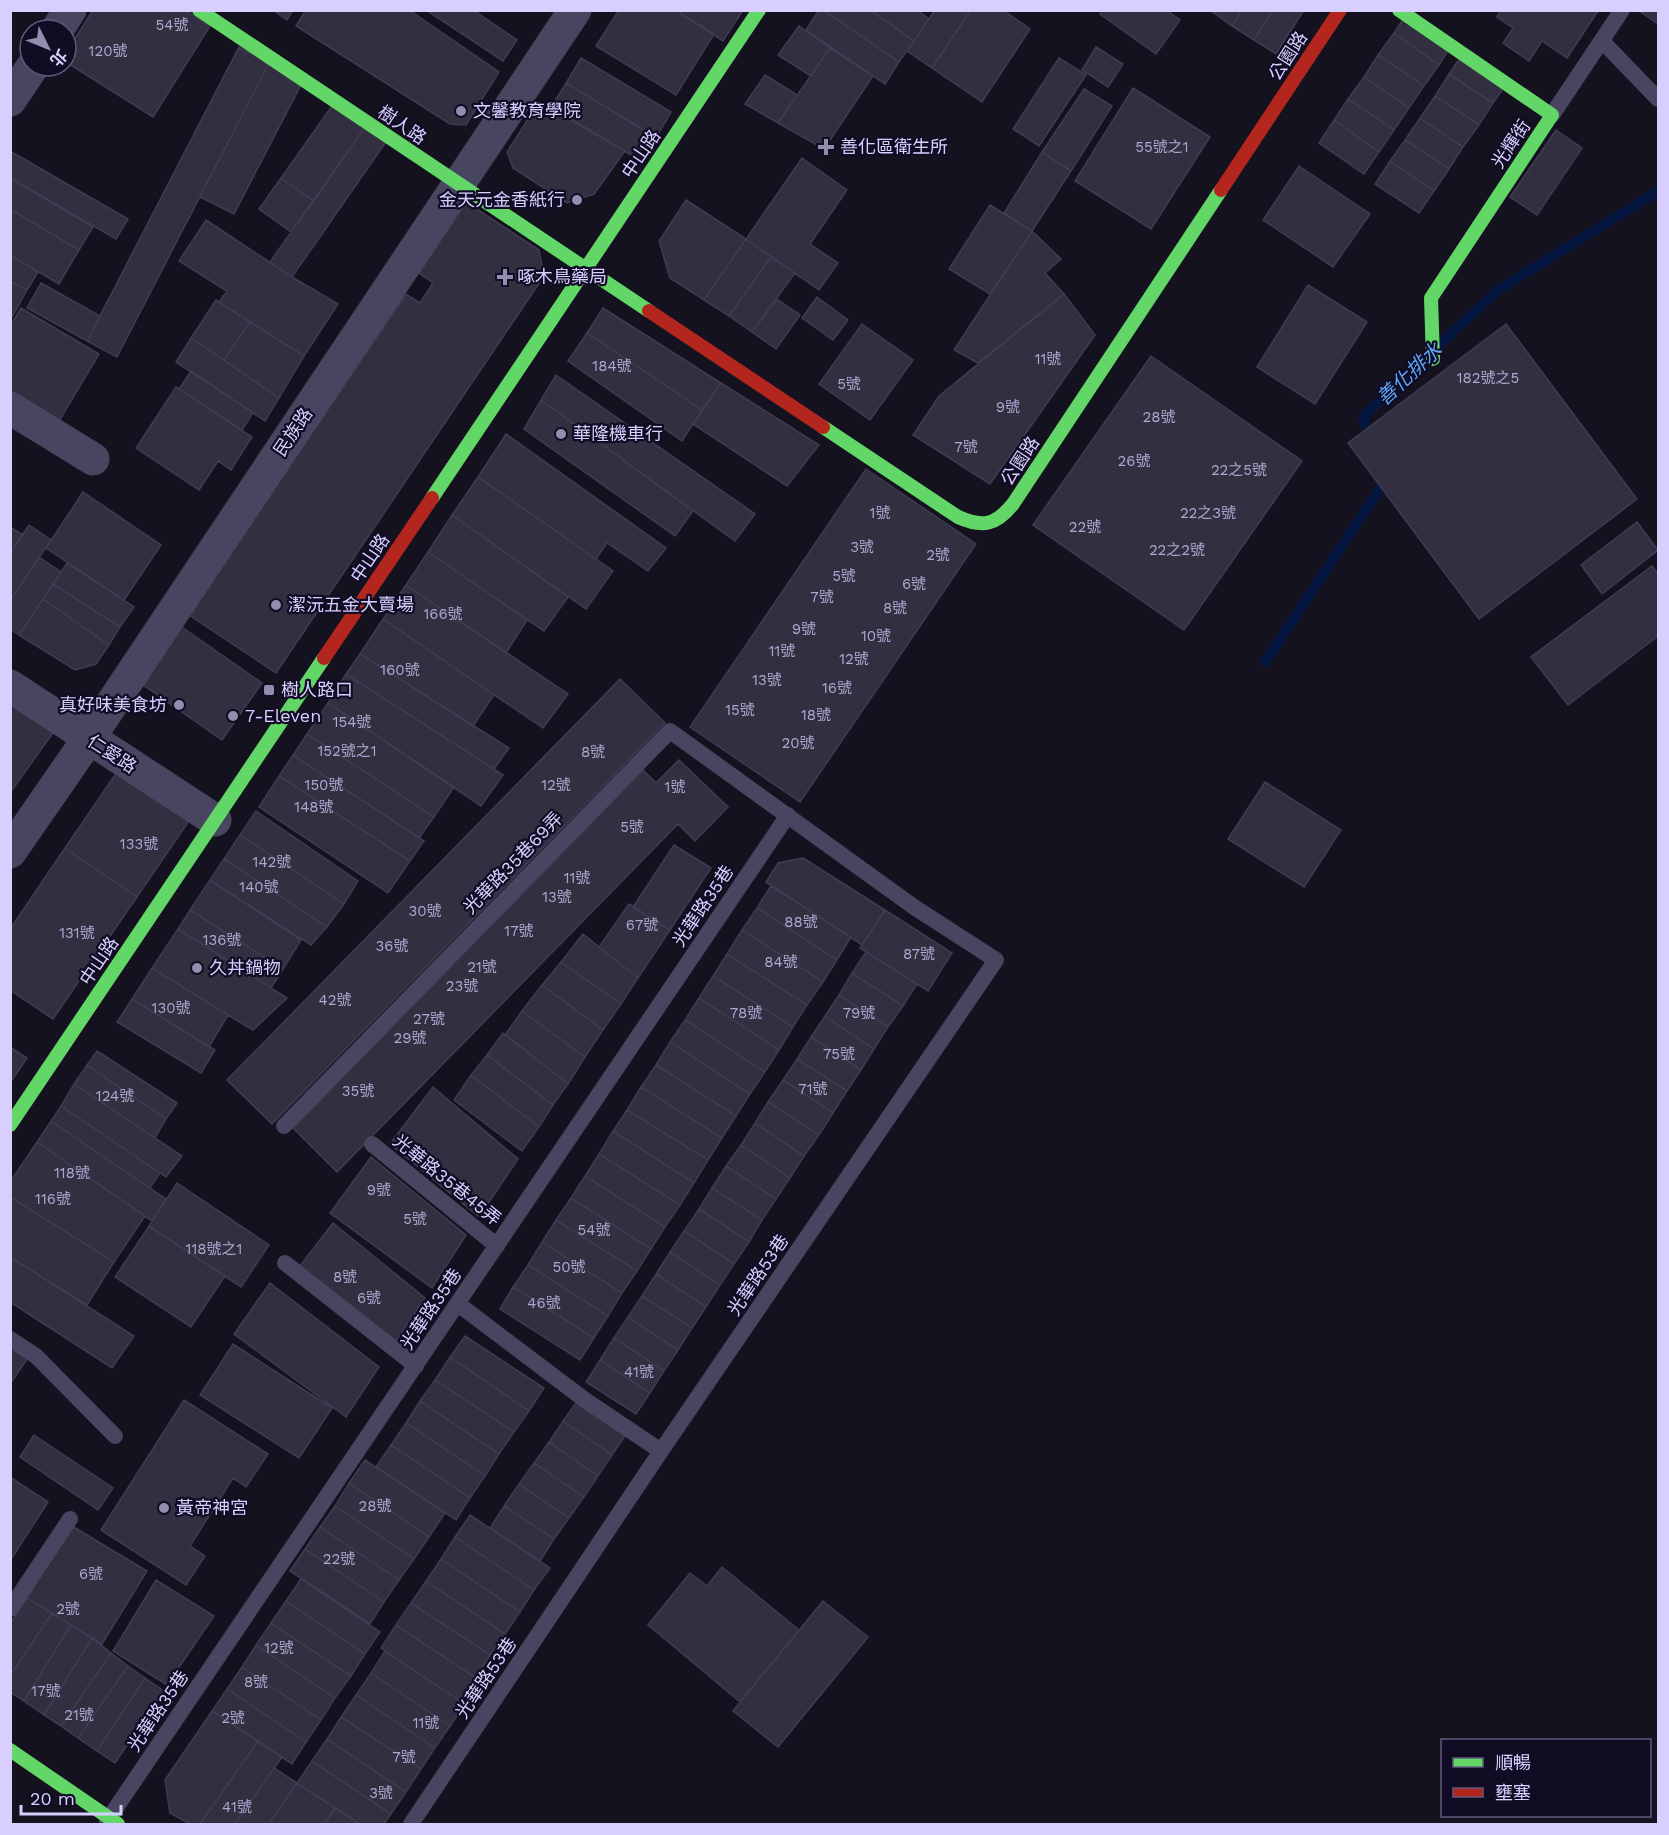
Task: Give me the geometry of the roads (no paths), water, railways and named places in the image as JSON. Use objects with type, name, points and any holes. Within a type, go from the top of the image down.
[{"type":"street","name":"樹人路","points":[[199,10],[585,269]]},
{"type":"street","name":"民族路","points":[[10,852],[89,738],[574,10]]},
{"type":"street","name":"中山路","points":[[10,1125],[759,10]]},
{"type":"street","name":"公園路","points":[[585,269],[958,517],[976,524],[992,523],[1008,512],[1014,504],[1340,10]]},
{"type":"street","name":"光輝街","points":[[1398,10],[1552,115],[1431,297],[1433,359]]},
{"type":"street","points":[[10,99],[25,78]]},
{"type":"street","points":[[10,408],[93,459]]},
{"type":"street","name":"仁愛路","points":[[10,686],[215,820]]},
{"type":"street","points":[[10,1750],[110,1822]]},
{"type":"lane","points":[[1552,115],[1622,10]]},
{"type":"lane","points":[[1602,41],[1659,99]]},
{"type":"lane","name":"光華路35巷69弄","points":[[284,1126],[670,731],[788,815]]},
{"type":"lane","name":"光華路35巷","points":[[110,1822],[788,815]]},
{"type":"lane","name":"光華路53巷","points":[[411,1824],[996,960],[914,907],[788,815]]},
{"type":"lane","name":"光華路35巷45弄","points":[[372,1144],[497,1246]]},
{"type":"lane","points":[[285,1263],[416,1366]]},
{"type":"lane","points":[[458,1305],[585,1400],[662,1451]]},
{"type":"lane","points":[[10,1339],[36,1356],[115,1436]]},
{"type":"lane","points":[[10,1609],[70,1519]]},
{"type":"waterway","name":"善化排水","points":[[1438,346],[1498,290],[1658,191]]},
{"type":"waterway","name":"善化排水","points":[[1371,442],[1363,417],[1427,357]]},
{"type":"waterway","name":"善化排水","points":[[1265,662],[1384,482],[1382,476]]},
{"type":"place","name":"文馨教育學院","points":[[461,111]]},
{"type":"place","name":"善化區衛生所","points":[[826,147]]},
{"type":"place","name":"金天元金香紙行","points":[[577,200]]},
{"type":"place","name":"啄木鳥藥局","points":[[505,277]]},
{"type":"place","name":"華隆機車行","points":[[561,434]]},
{"type":"place","name":"潔沅五金大賣場","points":[[276,605]]},
{"type":"place","name":"樹人路口","points":[[269,690]]},
{"type":"place","name":"真好味美食坊","points":[[179,705]]},
{"type":"place","name":"7-Eleven","points":[[233,716]]},
{"type":"place","name":"久丼鍋物","points":[[197,968]]},
{"type":"place","name":"黃帝神宮","points":[[164,1508]]}]
